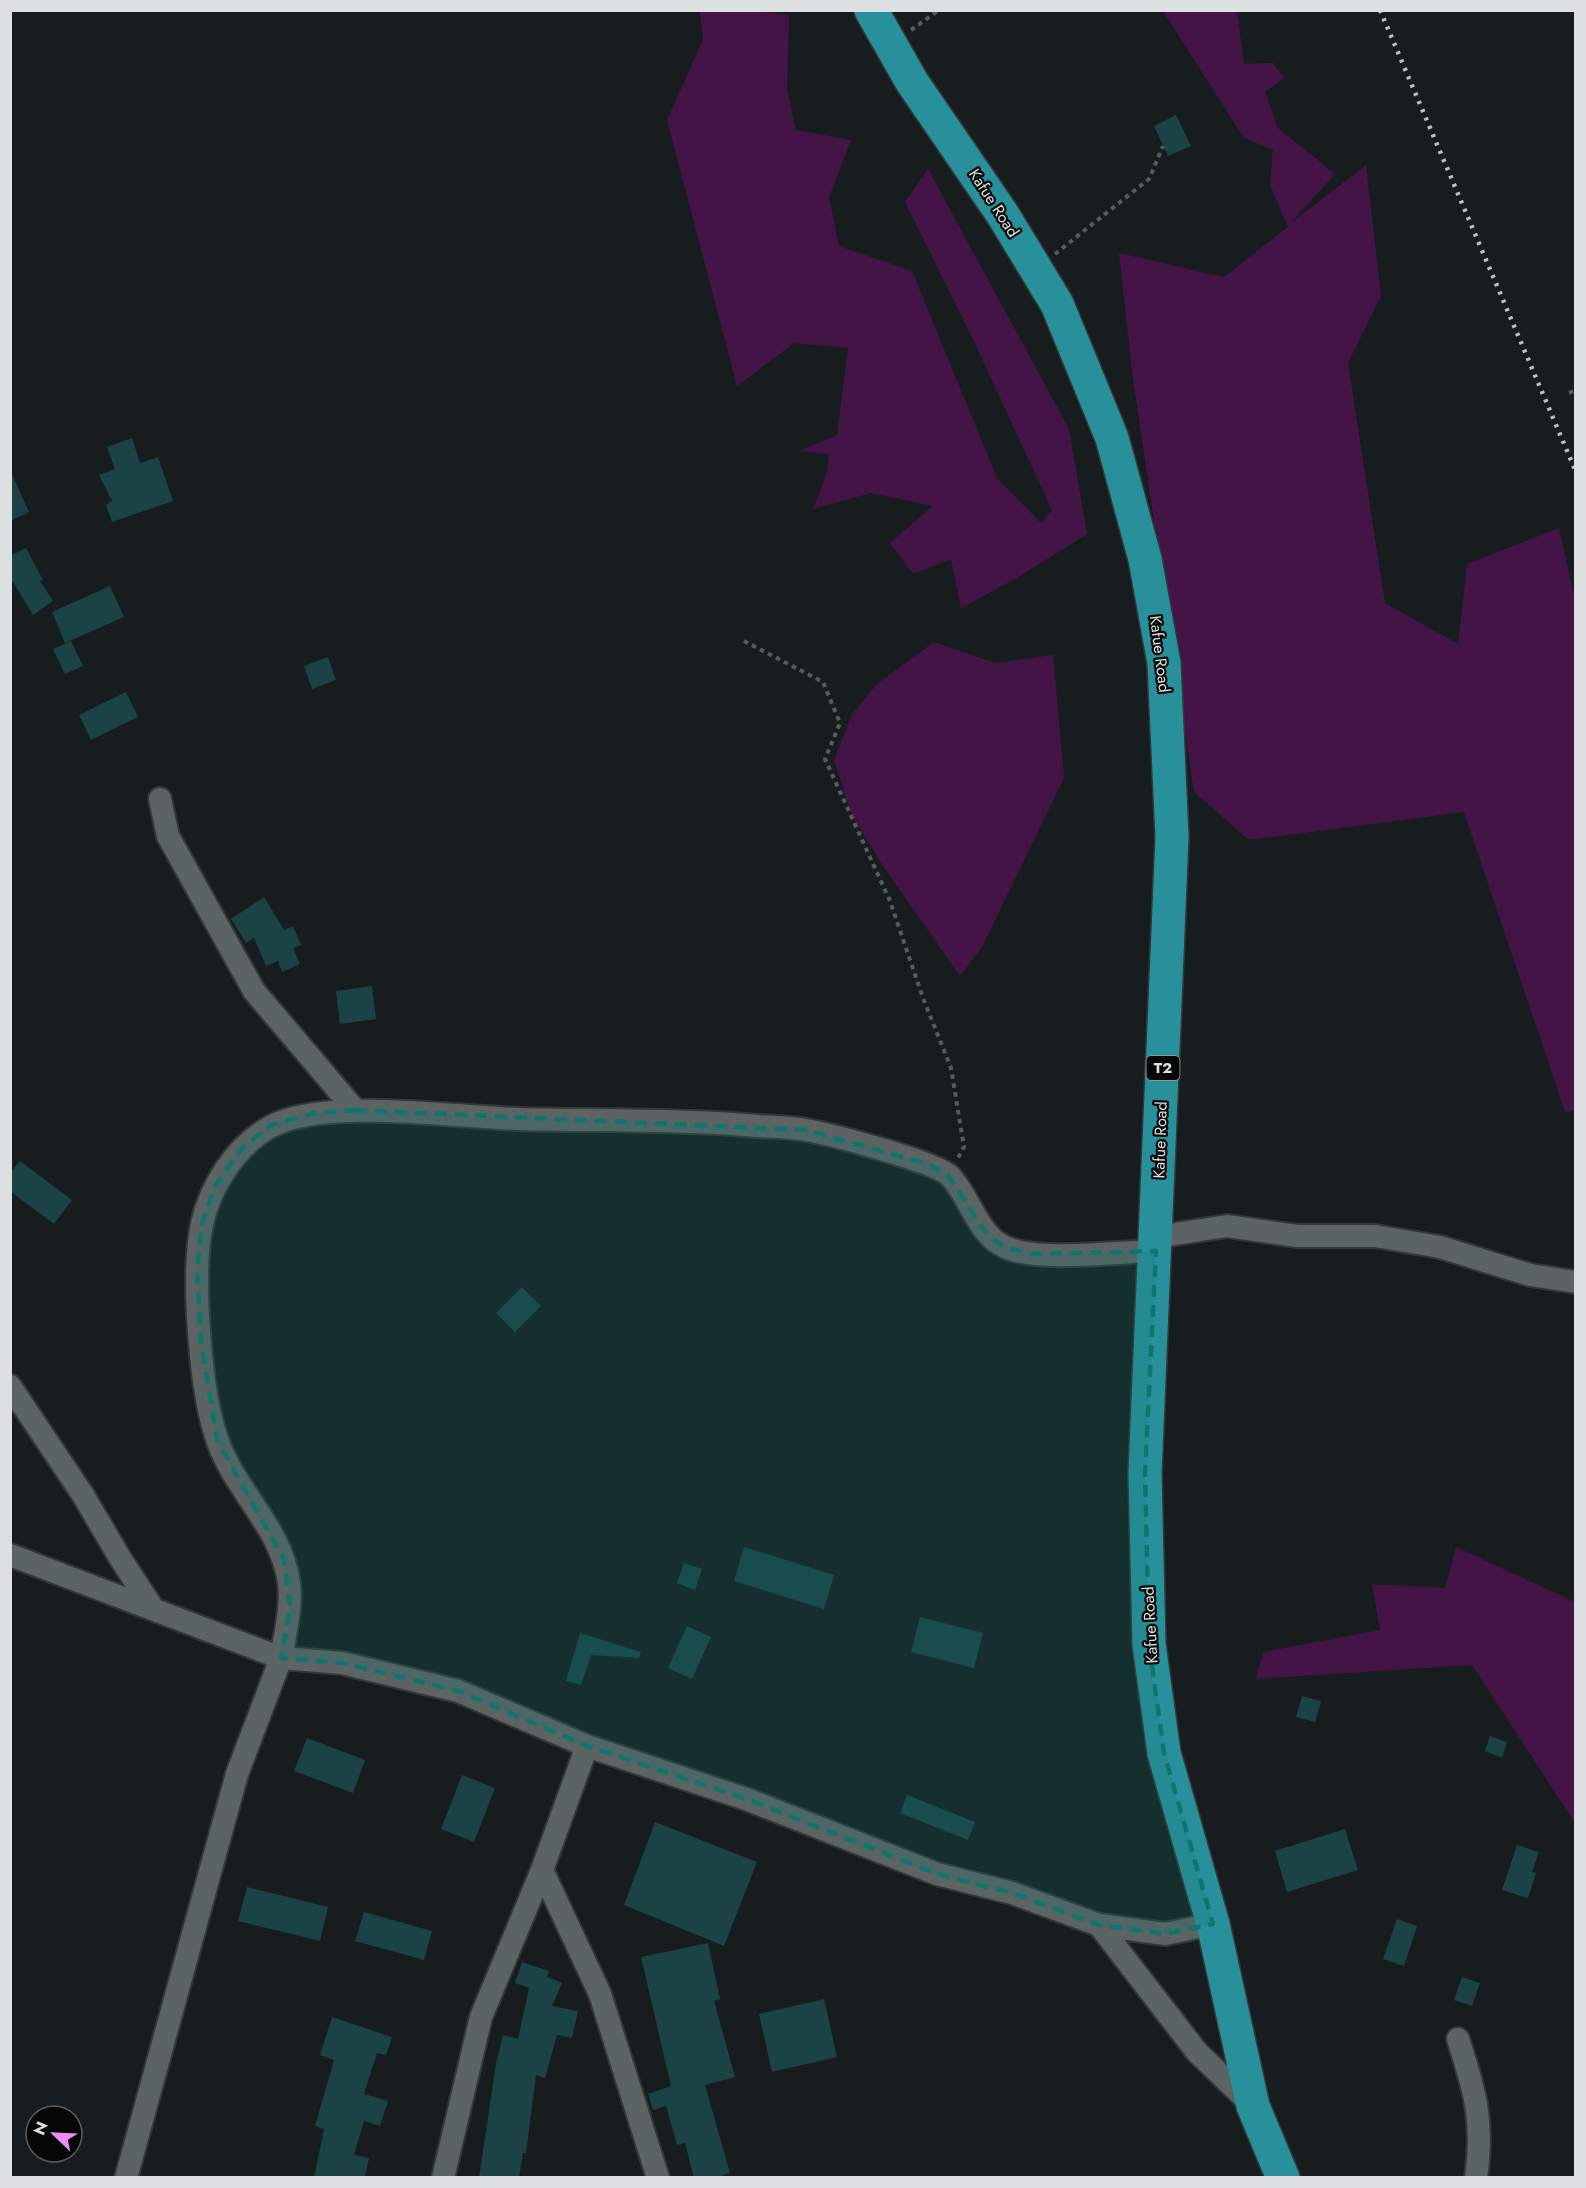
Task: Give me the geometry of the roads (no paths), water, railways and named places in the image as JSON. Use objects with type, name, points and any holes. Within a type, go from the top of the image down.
[{"type":"highway","name":"Kafue Road","points":[[871,10],[912,82],[1004,215],[1057,304],[1112,438],[1145,559],[1164,663],[1172,837],[1145,1473],[1149,1644],[1164,1753],[1214,1924],[1253,2106],[1283,2178]]},
{"type":"street","points":[[160,799],[168,836],[254,991],[355,1110]]},
{"type":"street","points":[[126,2178],[237,1773],[281,1658],[290,1607],[289,1583],[284,1560],[274,1537],[229,1466],[217,1440],[209,1405],[201,1341],[197,1271],[202,1222],[215,1186],[242,1148],[271,1125],[315,1113],[355,1110],[517,1119],[700,1122],[806,1130],[928,1164],[948,1175],[988,1236],[1007,1248],[1035,1254],[1156,1244],[1227,1226],[1297,1236],[1374,1236],[1440,1246],[1530,1275],[1575,1282]]},
{"type":"street","points":[[10,1386],[83,1494],[152,1607]]},
{"type":"street","points":[[10,1555],[152,1607],[281,1658],[342,1663],[458,1691],[587,1746],[746,1799],[937,1874],[1012,1893],[1099,1924],[1165,1934],[1214,1924]]},
{"type":"street","points":[[443,2178],[481,2017],[542,1870],[587,1746]]},
{"type":"street","points":[[542,1870],[600,1994],[658,2178]]},
{"type":"street","points":[[1099,1924],[1197,2052],[1253,2106]]},
{"type":"street","points":[[1458,2039],[1476,2096],[1480,2148],[1476,2178]]},
{"type":"railway","points":[[1380,10],[1576,472]]}]
